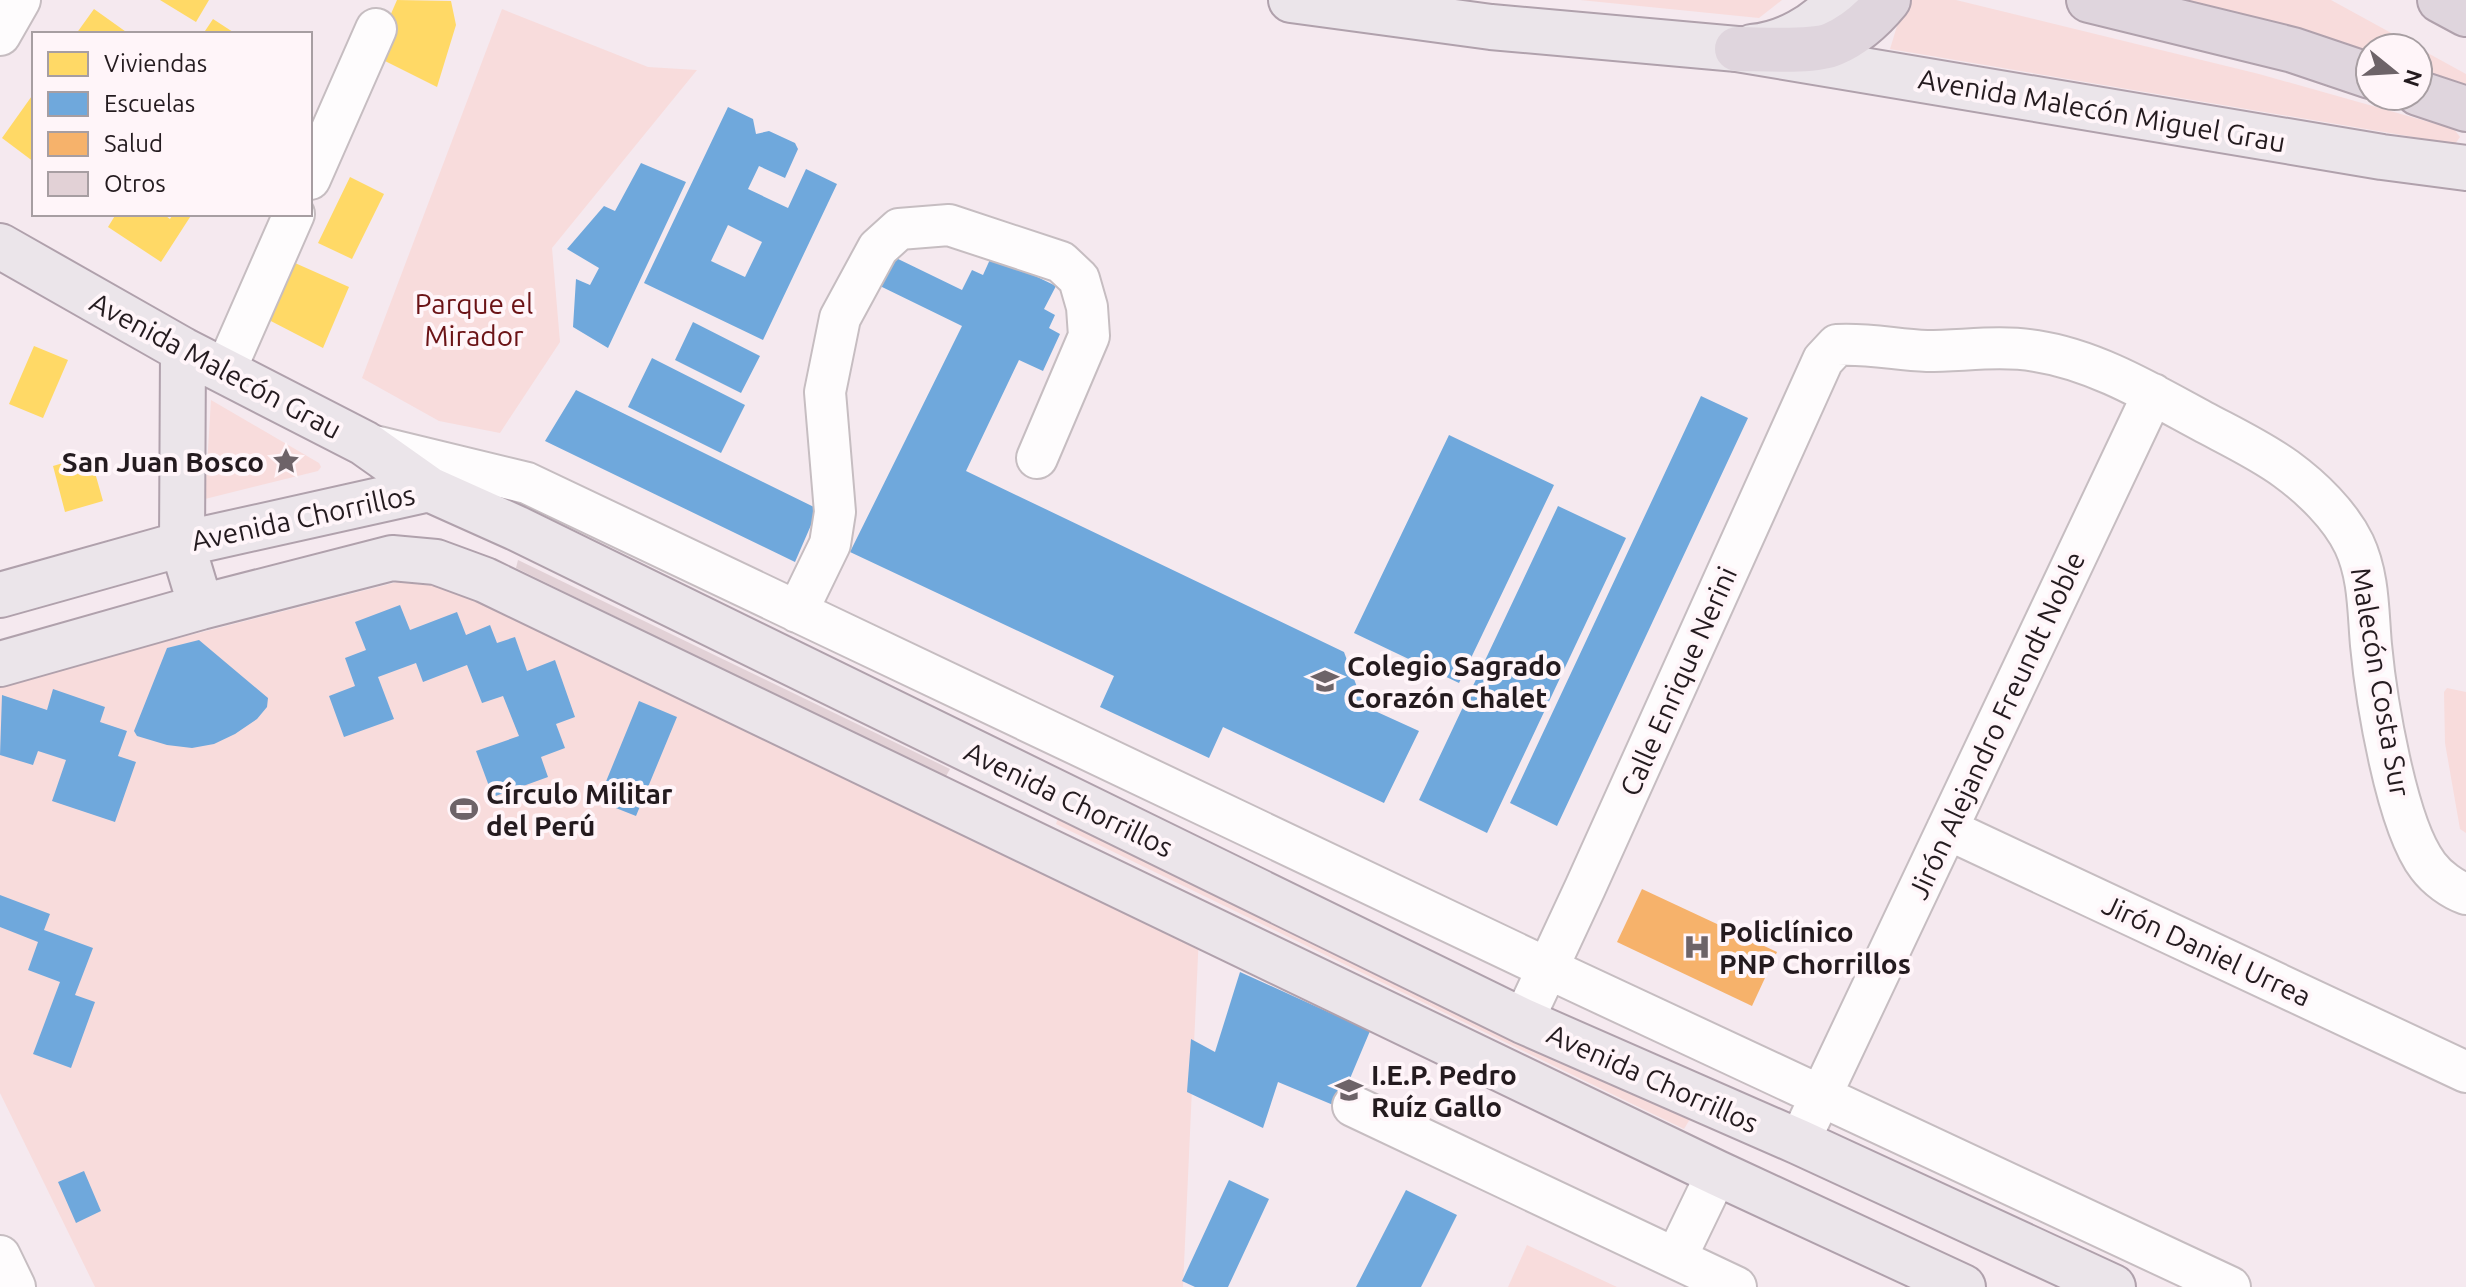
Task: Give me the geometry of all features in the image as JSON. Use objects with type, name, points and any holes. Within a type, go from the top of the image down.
[{"type":"highway","points":[[1737,49],[1831,45],[1861,27],[1888,0]]},
{"type":"highway","points":[[2440,0],[2466,14]]},
{"type":"highway","points":[[2095,1],[2293,50],[2354,71]]},
{"type":"highway","points":[[2434,98],[2466,109]]},
{"type":"main road","name":"Avenida Malecón Miguel Grau","points":[[1291,0],[1491,27],[1737,49],[2382,157],[2466,168]]},
{"type":"main road","name":"Avenida Malecón Miguel Grau","points":[[1737,49],[1764,46],[1790,37],[1814,23],[1838,0]]},
{"type":"main road","name":"Avenida Malecón Grau","points":[[0,246],[183,350],[364,443],[429,489]]},
{"type":"main road","points":[[183,350],[182,544],[201,607]]},
{"type":"main road","name":"Avenida Chorrillos","points":[[0,595],[182,544],[429,489],[516,528],[1523,1021],[1799,1142],[2113,1287]]},
{"type":"main road","name":"Avenida Chorrillos","points":[[0,664],[201,607],[392,558],[436,562],[485,580],[1717,1173],[1963,1287]]},
{"type":"main road","points":[[988,822],[1012,771]]},
{"type":"street","points":[[0,35],[20,0]]},
{"type":"street","points":[[312,174],[376,29]]},
{"type":"street","points":[[225,371],[293,216]]},
{"type":"street","points":[[797,612],[830,544],[835,512],[825,392],[840,318],[878,248],[899,229],[949,225],[1061,262],[1079,279],[1087,307],[1089,336],[1037,458]]},
{"type":"street","name":"Malecón Costa Sur","points":[[1837,345],[1860,344],[1928,351],[2011,348],[2078,361],[2153,394],[2286,469],[2339,520],[2354,545],[2365,575],[2375,683],[2395,777],[2411,833],[2428,866],[2438,877],[2466,894]]},
{"type":"street","name":"Calle Enrique Nerini","points":[[1523,1021],[1823,360],[1837,345]]},
{"type":"street","name":"Jirón Alejandro Freundt Noble","points":[[1799,1142],[2153,394]]},
{"type":"street","name":"Avenida Chorrillos","points":[[364,443],[527,483],[1547,968],[2230,1287]]},
{"type":"street","name":"Jirón Daniel Urrea","points":[[1947,829],[2466,1072]]},
{"type":"street","points":[[1353,1106],[1736,1287]]},
{"type":"street","points":[[1676,1258],[1717,1173]]},
{"type":"street","points":[[0,1256],[15,1287]]},
{"type":"green space","points":[[1580,0],[1782,0],[1759,18]]},
{"type":"green space","points":[[1905,0],[1956,0],[2259,74],[2354,101],[2354,112],[2394,112],[2454,129],[2460,137],[2455,144],[1890,49]]},
{"type":"green space","points":[[2169,0],[2331,0],[2389,32],[2354,32],[2354,57]]},
{"type":"green space","name":"Parque el Mirador","points":[[502,9],[648,67],[697,70],[552,248],[560,342],[500,433],[439,421],[362,378]]},
{"type":"green space","points":[[2434,56],[2466,74],[2466,96],[2434,85]]},
{"type":"green space","points":[[211,400],[321,467],[318,471],[205,499]]},
{"type":"green space","name":"Círculo Militar del Perú","points":[[401,581],[442,584],[1199,934],[1183,1287],[95,1287],[0,1093],[0,684]]},
{"type":"green space","points":[[2447,688],[2466,692],[2466,833],[2460,829],[2445,743],[2444,692]]},
{"type":"green space","points":[[1060,813],[1690,1119],[1684,1129],[1056,824]]},
{"type":"green space","points":[[1527,1245],[1617,1287],[1508,1287]]},
{"type":"building: Viviendas","points":[[160,0],[209,0],[196,22]]},
{"type":"building: Viviendas","points":[[397,0],[451,1],[456,25],[437,87],[373,55]]},
{"type":"building: Viviendas","points":[[94,9],[126,32],[77,32]]},
{"type":"building: Viviendas","points":[[213,19],[233,32],[204,32]]},
{"type":"building: Viviendas","points":[[32,96],[32,160],[2,138]]},
{"type":"building: Viviendas","points":[[350,177],[384,194],[352,259],[318,243]]},
{"type":"building: Viviendas","points":[[115,216],[166,216],[170,219],[172,216],[191,216],[161,262],[108,227]]},
{"type":"building: Viviendas","points":[[286,259],[349,287],[323,348],[265,318]]},
{"type":"building: Viviendas","points":[[34,346],[68,360],[43,418],[9,404]]},
{"type":"building: Viviendas","points":[[90,455],[103,501],[65,512],[53,466]]},
{"type":"building: Escuelas","points":[[728,107],[753,119],[756,134],[769,131],[795,143],[798,149],[785,178],[759,166],[748,189],[788,208],[806,169],[837,184],[763,340],[644,283]],"holes":[[[728,225],[762,242],[745,277],[711,261]]]},
{"type":"building: Escuelas","points":[[641,163],[686,182],[608,348],[573,327],[576,279],[590,285],[599,268],[567,249],[604,206],[615,211]]},
{"type":"building: Escuelas","points":[[992,255],[1056,286],[1044,309],[1055,315],[1049,328],[1060,334],[1043,371],[1019,360],[966,471],[1344,652],[1364,706],[1419,731],[1384,803],[1223,727],[1209,758],[1100,707],[1114,676],[850,552],[962,326],[880,286],[894,257],[962,290],[972,270],[983,275]]},
{"type":"building: Escuelas","points":[[693,322],[760,356],[741,393],[675,360]]},
{"type":"building: Escuelas","points":[[652,358],[745,405],[721,453],[628,407]]},
{"type":"building: Escuelas","points":[[576,390],[818,509],[795,562],[545,441]]},
{"type":"building: Escuelas","points":[[1701,396],[1748,418],[1557,826],[1510,803]]},
{"type":"building: Escuelas","points":[[1449,435],[1554,485],[1459,683],[1354,633]]},
{"type":"building: Escuelas","points":[[1558,506],[1626,538],[1487,833],[1419,800]]},
{"type":"building: Escuelas","points":[[400,605],[410,630],[457,612],[466,635],[490,625],[497,643],[515,637],[527,671],[555,660],[575,717],[556,724],[565,748],[541,757],[548,777],[493,797],[476,751],[519,736],[503,696],[482,703],[467,665],[423,682],[416,663],[378,677],[394,719],[344,737],[329,696],[355,686],[345,658],[366,650],[355,622]]},
{"type":"building: Escuelas","points":[[199,640],[268,698],[267,707],[257,719],[214,744],[192,748],[137,736],[134,731],[167,648]]},
{"type":"building: Escuelas","points":[[53,689],[105,707],[100,722],[127,731],[118,756],[136,762],[115,822],[52,801],[66,760],[38,751],[33,765],[0,755],[2,695],[47,710]]},
{"type":"building: Escuelas","points":[[639,701],[677,717],[636,816],[598,801]]},
{"type":"building: Escuelas","points":[[0,895],[50,914],[44,930],[93,948],[75,995],[95,1002],[71,1068],[33,1054],[60,982],[28,970],[38,942],[0,927]]},
{"type":"building: Escuelas","points":[[1240,972],[1370,1031],[1338,1107],[1278,1082],[1263,1128],[1187,1092],[1191,1039],[1215,1052]]},
{"type":"building: Escuelas","points":[[84,1171],[101,1211],[76,1223],[58,1182]]},
{"type":"building: Escuelas","points":[[1229,1180],[1269,1199],[1228,1287],[1195,1287],[1182,1281]]},
{"type":"building: Escuelas","points":[[1406,1190],[1457,1215],[1421,1287],[1356,1287]]},
{"type":"building: Salud","name":"Policlínico PNP Chorrillos","points":[[1642,889],[1777,952],[1752,1006],[1617,942]]},
{"type":"building: Otros","points":[[518,560],[950,769],[945,778],[516,568]]},
{"type":"place","name":"San Juan Bosco","points":[[286,461]]},
{"type":"place","name":"Colegio Sagrado Corazón Chalet","points":[[1325,681]]},
{"type":"place","name":"Círculo Militar del Perú","points":[[464,809]]},
{"type":"place","name":"Policlínico PNP Chorrillos","points":[[1697,947]]},
{"type":"place","name":"I.E.P. Pedro Ruíz Gallo","points":[[1349,1090]]}]
